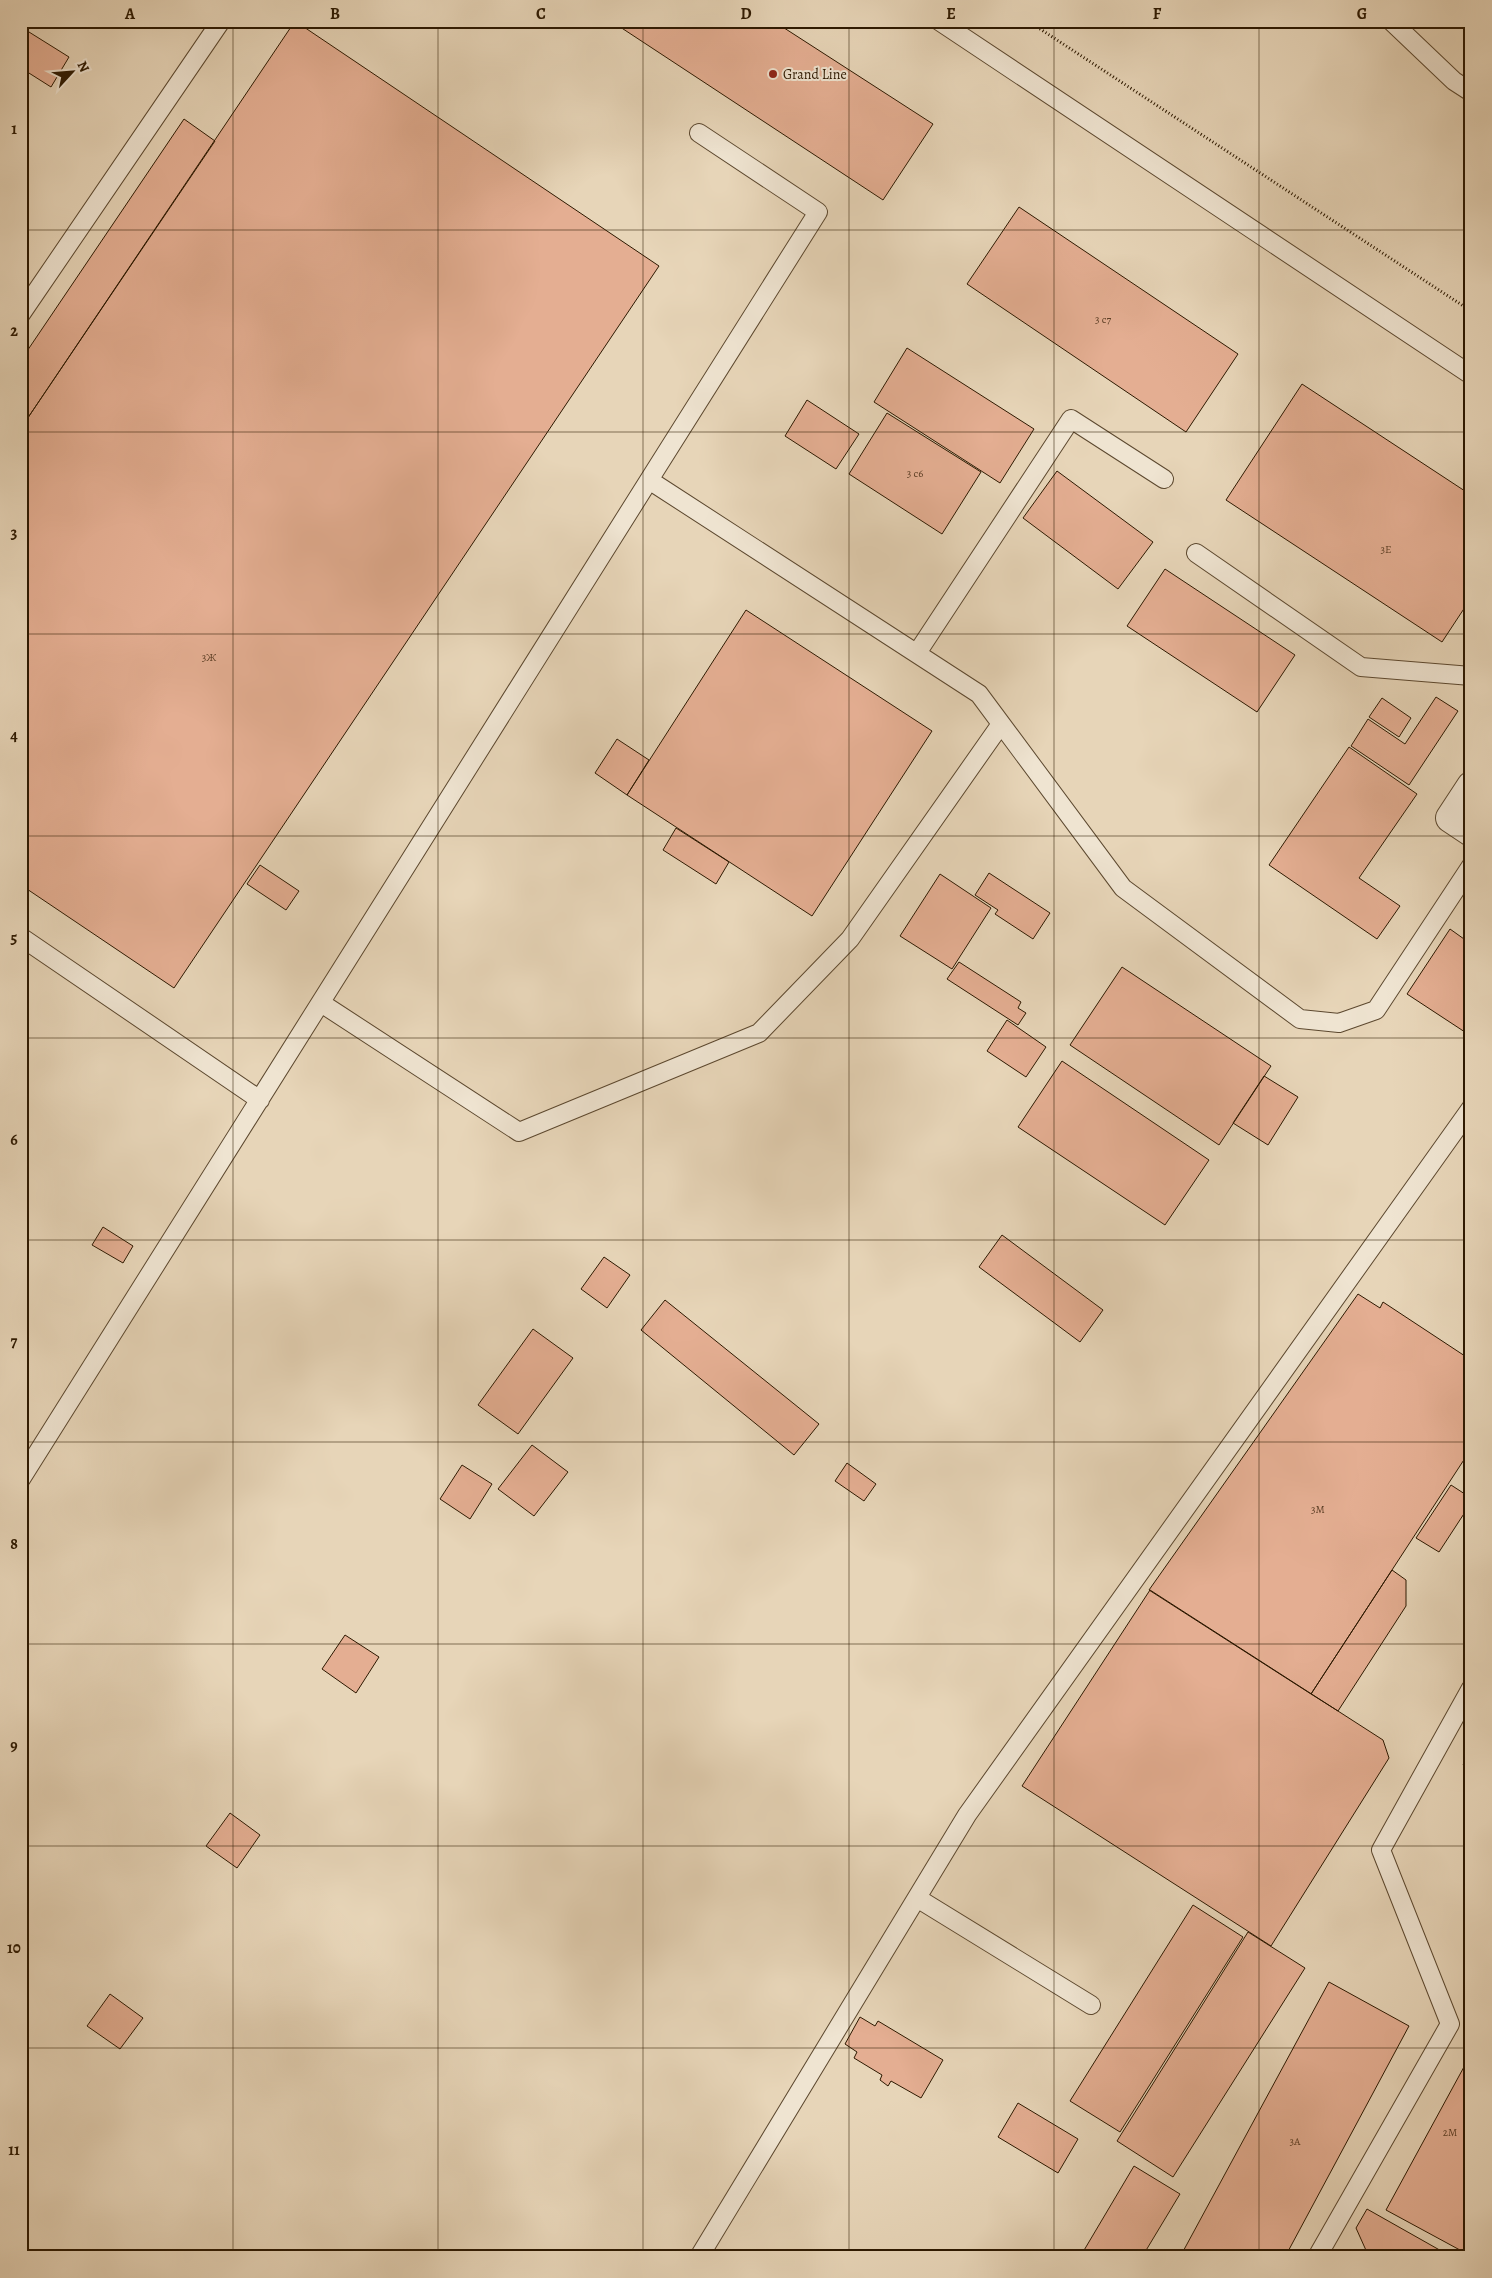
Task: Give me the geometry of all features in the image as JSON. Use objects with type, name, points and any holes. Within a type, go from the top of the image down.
[{"type":"street","points":[[1471,786],[1450,818],[1471,832]]},
{"type":"lane","points":[[21,314],[221,21]]},
{"type":"lane","points":[[939,21],[1471,375]]},
{"type":"lane","points":[[1391,21],[1454,80],[1471,92]]},
{"type":"lane","points":[[21,1479],[818,212],[699,133]]},
{"type":"lane","points":[[916,653],[1071,419],[1164,479]]},
{"type":"lane","points":[[649,480],[979,694],[1123,888],[1300,1019],[1339,1023],[1376,1010],[1471,866]]},
{"type":"lane","points":[[1196,553],[1361,668],[1471,676]]},
{"type":"lane","points":[[320,1003],[519,1132],[602,1098],[759,1033],[850,940],[1001,724]]},
{"type":"lane","points":[[21,938],[260,1100]]},
{"type":"lane","points":[[699,2257],[967,1815],[1471,1108]]},
{"type":"lane","points":[[1318,2257],[1450,2024],[1381,1850],[1471,1688]]},
{"type":"lane","points":[[917,1898],[1091,2005]]},
{"type":"path","points":[[1028,21],[1471,310]]},
{"type":"building","points":[[295,21],[659,266],[174,988],[21,885],[21,428]]},
{"type":"building","name":"Grand Line","points":[[611,21],[780,21],[778,24],[933,124],[883,200]]},
{"type":"building","points":[[21,27],[69,57],[51,87],[21,68]]},
{"type":"building","points":[[184,119],[215,141],[21,428],[21,360]]},
{"type":"building","points":[[1019,207],[1238,354],[1186,432],[967,284]]},
{"type":"building","points":[[907,348],[1034,429],[1000,483],[874,402]]},
{"type":"building","points":[[1302,384],[1471,495],[1471,598],[1442,642],[1226,500]]},
{"type":"building","points":[[807,400],[859,434],[836,469],[785,436]]},
{"type":"building","points":[[887,413],[981,472],[942,534],[849,474]]},
{"type":"building","points":[[1057,471],[1153,542],[1118,589],[1023,518]]},
{"type":"building","points":[[1165,569],[1295,655],[1257,712],[1127,626]]},
{"type":"building","points":[[746,610],[932,731],[812,916],[627,795]]},
{"type":"building","points":[[1436,697],[1458,711],[1409,785],[1351,746],[1368,719],[1405,744]]},
{"type":"building","points":[[1382,698],[1411,718],[1399,737],[1369,717]]},
{"type":"building","points":[[617,739],[649,760],[627,795],[595,773]]},
{"type":"building","points":[[1349,747],[1417,794],[1359,878],[1400,906],[1377,939],[1269,865]]},
{"type":"building","points":[[676,828],[729,862],[716,884],[663,850]]},
{"type":"building","points":[[260,865],[299,891],[286,910],[247,884]]},
{"type":"building","points":[[989,873],[1050,913],[1033,939],[995,914],[998,910],[975,895]]},
{"type":"building","points":[[940,874],[991,908],[952,969],[900,936]]},
{"type":"building","points":[[1450,929],[1471,944],[1471,1036],[1407,994]]},
{"type":"building","points":[[959,962],[1021,1002],[1018,1008],[1026,1013],[1018,1025],[947,979]]},
{"type":"building","points":[[1122,967],[1271,1066],[1219,1145],[1070,1045]]},
{"type":"building","points":[[1007,1020],[1046,1047],[1026,1077],[987,1051]]},
{"type":"building","points":[[1062,1061],[1209,1160],[1165,1225],[1018,1127]]},
{"type":"building","points":[[1264,1076],[1298,1097],[1268,1145],[1233,1123]]},
{"type":"building","points":[[103,1227],[133,1246],[123,1263],[92,1245]]},
{"type":"building","points":[[1002,1235],[1103,1310],[1080,1342],[979,1267]]},
{"type":"building","points":[[604,1257],[630,1275],[607,1308],[581,1289]]},
{"type":"building","points":[[1358,1294],[1380,1308],[1383,1302],[1471,1360],[1471,1449],[1311,1694],[1149,1590]]},
{"type":"building","points":[[665,1300],[819,1424],[794,1455],[641,1330]]},
{"type":"building","points":[[533,1329],[573,1358],[518,1434],[478,1405]]},
{"type":"building","points":[[532,1445],[568,1472],[534,1516],[498,1489]]},
{"type":"building","points":[[847,1463],[876,1484],[864,1501],[835,1481]]},
{"type":"building","points":[[462,1465],[492,1484],[470,1519],[440,1499]]},
{"type":"building","points":[[1451,1485],[1471,1498],[1471,1503],[1439,1552],[1416,1538]]},
{"type":"building","points":[[1392,1570],[1406,1580],[1406,1606],[1338,1711],[1311,1694]]},
{"type":"building","points":[[1150,1590],[1383,1740],[1389,1758],[1271,1946],[1022,1786]]},
{"type":"building","points":[[345,1635],[379,1657],[356,1693],[322,1669]]},
{"type":"building","points":[[1471,1752],[1471,1769],[1463,1765]]},
{"type":"building","points":[[230,1813],[260,1835],[237,1868],[206,1846]]},
{"type":"building","points":[[1193,1905],[1243,1937],[1120,2132],[1070,2101]]},
{"type":"building","points":[[1248,1932],[1305,1968],[1173,2177],[1117,2141]]},
{"type":"building","points":[[1329,1982],[1409,2026],[1285,2257],[1180,2257]]},
{"type":"building","points":[[110,1994],[143,2018],[120,2049],[87,2026]]},
{"type":"building","points":[[860,2017],[875,2026],[878,2021],[943,2060],[921,2098],[891,2081],[888,2086],[880,2080],[882,2075],[854,2058],[857,2052],[845,2044]]},
{"type":"building","points":[[1471,2054],[1471,2256],[1386,2210]]},
{"type":"building","points":[[1018,2103],[1078,2139],[1058,2173],[998,2137]]},
{"type":"building","points":[[1134,2166],[1180,2194],[1142,2257],[1080,2257]]},
{"type":"building","points":[[1367,2209],[1452,2257],[1369,2257],[1356,2228]]},
{"type":"place","name":"Grand Line","points":[[773,74]]}]
